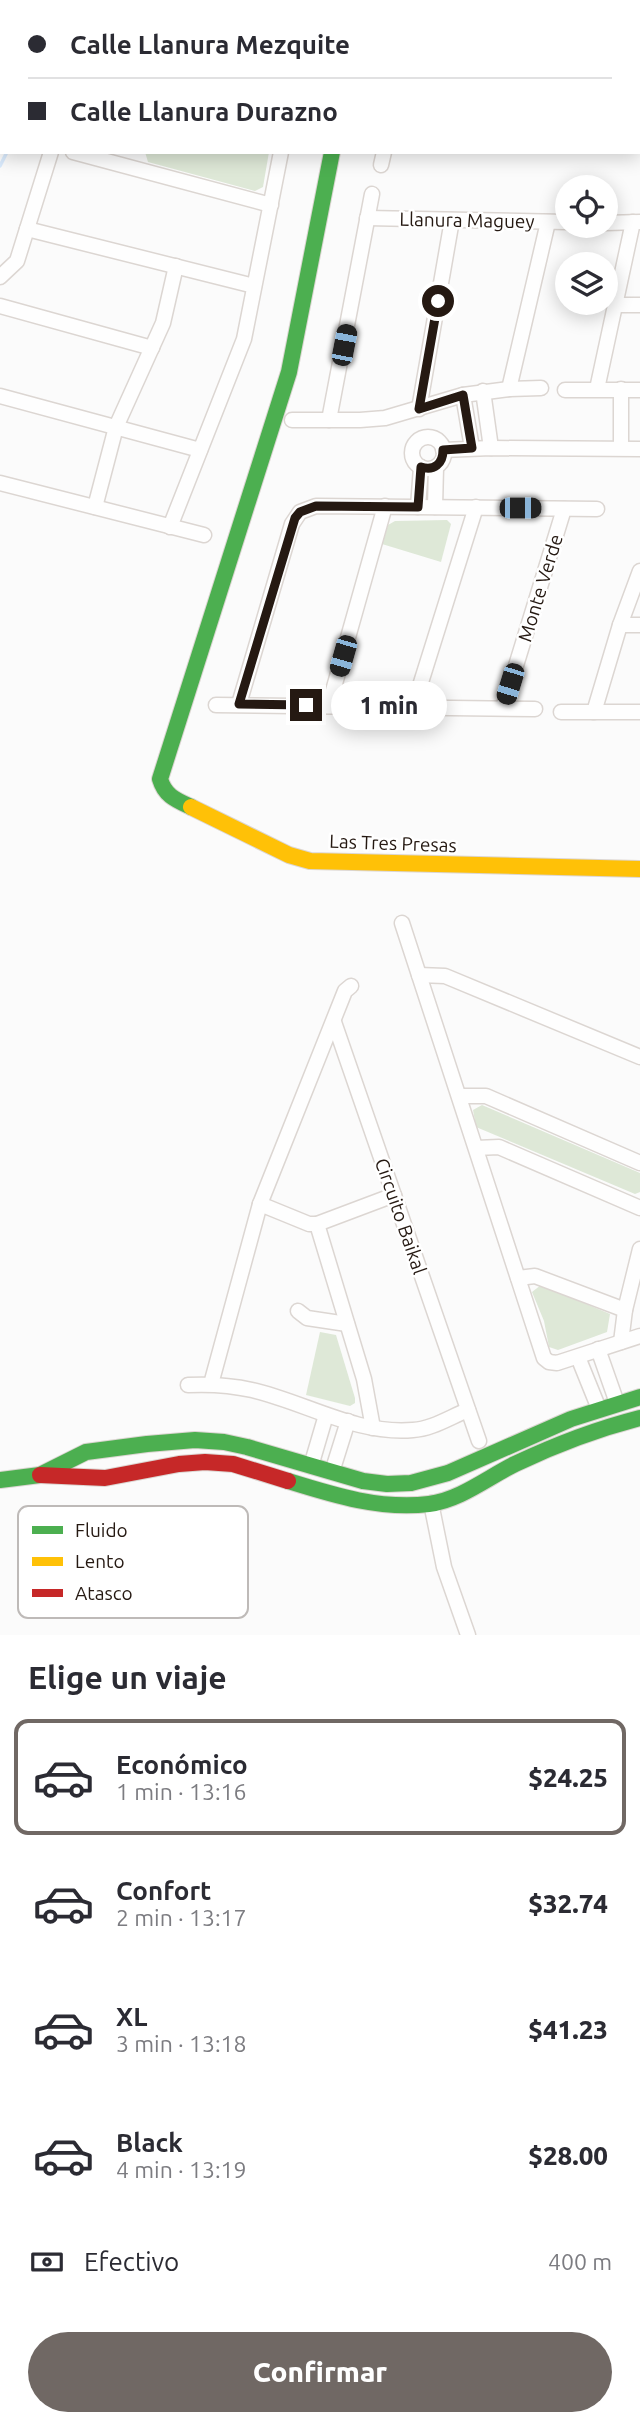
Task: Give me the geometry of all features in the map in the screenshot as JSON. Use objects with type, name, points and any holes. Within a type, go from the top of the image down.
[{"type":"street","points":[[0,277],[17,261],[50,154]]},
{"type":"street","points":[[81,154],[271,205]]},
{"type":"street","points":[[131,167],[134,154]]},
{"type":"street","points":[[170,527],[244,339],[281,154]]},
{"type":"street","name":"Las Tres Presas","points":[[332,154],[289,372],[160,779],[163,789],[170,797],[289,855],[310,861],[640,869]]},
{"type":"street","points":[[329,421],[372,194]]},
{"type":"street","name":"Llanura Maguey","points":[[367,218],[555,222]]},
{"type":"street","points":[[419,409],[452,220]]},
{"type":"street","points":[[509,389],[548,222]]},
{"type":"street","points":[[618,223],[637,222],[618,294]]},
{"type":"street","points":[[27,229],[254,286]]},
{"type":"street","points":[[95,507],[116,427],[163,323],[176,266]]},
{"type":"street","points":[[618,305],[640,305]]},
{"type":"street","points":[[0,306],[152,348]]},
{"type":"street","points":[[597,389],[613,315]]},
{"type":"street","points":[[292,420],[385,418],[483,391],[541,388]]},
{"type":"street","points":[[621,389],[621,448]]},
{"type":"street","points":[[565,390],[640,390]]},
{"type":"street","points":[[483,391],[491,448]]},
{"type":"street","points":[[463,395],[472,448]]},
{"type":"street","points":[[0,396],[200,450]]},
{"type":"street","points":[[418,507],[428,467],[442,460],[443,450],[433,438],[423,438],[412,449],[412,455],[414,460],[428,467]]},
{"type":"street","points":[[443,450],[640,449]]},
{"type":"street","points":[[428,467],[435,507]]},
{"type":"street","points":[[0,483],[204,535]]},
{"type":"street","points":[[239,704],[292,524],[300,512],[316,506],[597,509]]},
{"type":"street","points":[[329,705],[385,506]]},
{"type":"street","points":[[413,708],[475,507]]},
{"type":"street","name":"Monte Verde","points":[[503,708],[564,509]]},
{"type":"street","points":[[594,712],[640,570]]},
{"type":"street","points":[[620,625],[640,625]]},
{"type":"street","points":[[216,705],[535,709]]},
{"type":"street","points":[[561,712],[640,712]]},
{"type":"street","points":[[402,923],[544,1358],[556,1363],[640,1336]]},
{"type":"street","points":[[419,975],[444,976],[640,1057]]},
{"type":"street","points":[[211,1384],[260,1204],[345,991],[351,986]]},
{"type":"street","name":"Circuito Baikal","points":[[334,1022],[479,1441]]},
{"type":"street","points":[[459,1096],[486,1096],[640,1163]]},
{"type":"street","points":[[476,1148],[499,1147],[640,1208]]},
{"type":"street","points":[[260,1204],[309,1224],[317,1224],[394,1195]]},
{"type":"street","points":[[317,1224],[364,1380],[373,1427]]},
{"type":"street","points":[[621,1342],[625,1310],[640,1249]]},
{"type":"street","points":[[518,1278],[536,1276],[625,1310]]},
{"type":"street","points":[[298,1311],[307,1318],[347,1324]]},
{"type":"street","points":[[598,1349],[617,1403]]},
{"type":"street","points":[[578,1357],[598,1409]]},
{"type":"street","points":[[188,1385],[211,1384],[253,1390],[326,1416],[373,1427],[412,1430],[425,1428],[468,1410]]},
{"type":"street","points":[[40,1475],[83,1454],[112,1448],[208,1441],[255,1448],[357,1480],[411,1483],[442,1476],[541,1431],[598,1409],[640,1397]]},
{"type":"street","points":[[311,1466],[326,1416]]},
{"type":"street","points":[[0,1480],[40,1475],[85,1479],[113,1477],[184,1462],[220,1462],[361,1501],[423,1504],[450,1498],[576,1437],[640,1418]]},
{"type":"street","points":[[332,1472],[348,1421]]},
{"type":"street","points":[[83,1454],[85,1479]]},
{"type":"street","points":[[442,1476],[450,1498]]},
{"type":"street","points":[[411,1483],[423,1504],[468,1635]]},
{"type":"green space","points":[[146,154],[269,154],[263,187],[255,191],[148,162]]},
{"type":"green space","points":[[447,520],[451,524],[441,562],[382,544],[388,525],[395,521]]},
{"type":"green space","points":[[482,1105],[640,1173],[640,1192],[635,1194],[476,1127],[473,1110]]},
{"type":"green space","points":[[541,1285],[610,1314],[607,1332],[558,1350],[549,1347],[544,1321],[532,1292]]},
{"type":"green space","points":[[320,1332],[336,1335],[355,1398],[355,1403],[350,1406],[306,1395]]},
{"type":"waterway","points":[[0,166],[6,154]]},
{"type":"traffic: fast","points":[[191,807],[168,793],[160,779],[289,372],[332,154]]},
{"type":"traffic: fast","points":[[0,1480],[40,1475],[86,1452],[195,1440],[247,1447],[363,1481],[411,1483],[448,1473],[571,1419],[640,1397]]},
{"type":"traffic: fast","points":[[288,1481],[375,1503],[429,1504],[452,1498],[515,1464],[561,1444],[640,1418]]},
{"type":"traffic: slow","points":[[191,807],[289,855],[310,861],[640,869]]},
{"type":"traffic: jam","points":[[40,1475],[105,1478],[179,1464],[205,1462],[233,1464],[288,1481]]},
{"type":"route","points":[[306,705],[239,704],[295,518],[307,508],[316,506],[418,507],[421,467],[436,467],[442,460],[443,450],[472,448],[463,395],[419,409],[438,301]]}]
